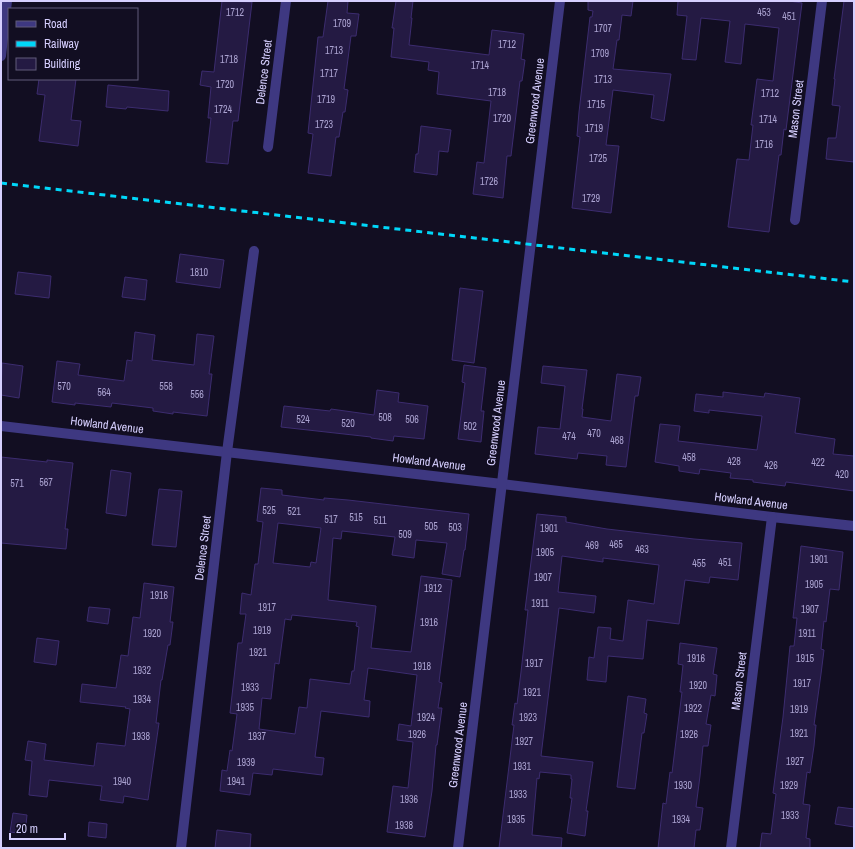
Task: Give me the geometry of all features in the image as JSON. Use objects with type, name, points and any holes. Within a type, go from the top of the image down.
[{"type":"street","points":[[1,56],[8,1]]},
{"type":"street","name":"Delence Street","points":[[268,147],[286,1]]},
{"type":"street","name":"Greenwood Avenue","points":[[458,848],[560,1]]},
{"type":"street","name":"Mason Street","points":[[795,220],[822,1]]},
{"type":"street","name":"Delence Street","points":[[181,848],[227,452],[254,251]]},
{"type":"street","name":"Howland Avenue","points":[[1,426],[854,526]]},
{"type":"street","name":"Mason Street","points":[[732,848],[772,517]]},
{"type":"building","points":[[222,1],[252,2],[238,121],[233,121],[228,164],[206,162],[211,118],[208,118],[211,87],[200,85],[202,71],[214,72]]},
{"type":"building","points":[[328,1],[348,1],[347,13],[359,14],[356,36],[351,36],[344,89],[348,90],[345,112],[343,112],[339,137],[336,137],[331,176],[308,173],[313,134],[308,133],[318,37],[323,37]]},
{"type":"building","points":[[396,1],[413,1],[409,45],[489,55],[492,30],[524,34],[521,59],[525,60],[522,81],[520,81],[511,156],[507,156],[503,198],[473,194],[477,162],[484,163],[491,101],[437,94],[439,72],[428,70],[429,62],[391,57],[394,28],[392,28]]},
{"type":"building","points":[[588,1],[633,1],[631,16],[622,15],[613,69],[671,74],[664,121],[651,118],[654,95],[613,90],[606,145],[619,146],[611,213],[572,208],[580,137],[577,136],[579,112],[590,17],[592,17],[593,11],[588,10]]},
{"type":"building","points":[[678,1],[789,1],[802,3],[786,130],[784,129],[781,155],[779,155],[769,232],[728,227],[737,159],[749,160],[753,125],[751,125],[757,79],[773,81],[779,28],[745,24],[741,64],[725,62],[730,21],[701,18],[696,60],[682,59],[687,16],[677,15]]},
{"type":"building","points":[[844,1],[854,1],[854,162],[826,159],[828,138],[836,138],[840,106],[832,105]]},
{"type":"building","points":[[39,80],[76,80],[71,120],[81,121],[78,146],[39,141],[45,95],[37,94]]},
{"type":"building","points":[[108,85],[169,91],[168,111],[127,107],[126,109],[106,107]]},
{"type":"building","points":[[421,126],[451,130],[448,152],[439,151],[437,175],[414,172],[416,154],[418,154]]},
{"type":"building","points":[[180,254],[224,260],[220,288],[176,282]]},
{"type":"building","points":[[18,272],[51,276],[49,298],[15,294]]},
{"type":"building","points":[[125,277],[147,280],[145,300],[122,297]]},
{"type":"building","points":[[460,288],[483,291],[474,363],[452,360]]},
{"type":"building","points":[[135,332],[155,335],[152,360],[194,365],[197,334],[214,336],[209,374],[212,374],[207,416],[173,412],[173,414],[153,411],[153,408],[112,403],[111,407],[52,402],[57,361],[80,364],[78,375],[124,381],[127,360],[132,361]]},
{"type":"building","points":[[2,363],[23,366],[19,398],[1,395]]},
{"type":"building","points":[[464,365],[486,368],[481,411],[484,411],[481,442],[458,439],[465,383],[462,382]]},
{"type":"building","points":[[543,366],[587,370],[582,417],[611,421],[617,374],[641,377],[638,396],[635,396],[626,467],[606,465],[607,456],[578,453],[577,459],[535,454],[538,427],[560,429],[565,386],[541,383]]},
{"type":"building","points":[[377,390],[399,393],[398,402],[428,406],[424,439],[394,436],[393,441],[371,437],[281,427],[284,406],[330,411],[331,409],[374,415]]},
{"type":"building","points":[[723,392],[764,397],[765,393],[800,398],[795,433],[835,439],[833,454],[854,456],[854,491],[786,482],[785,486],[753,482],[753,480],[730,478],[731,473],[700,469],[699,474],[679,471],[679,466],[655,462],[660,424],[680,426],[678,441],[757,450],[762,416],[709,410],[709,413],[694,411],[696,394],[723,397]]},
{"type":"building","points":[[1,457],[73,463],[65,529],[68,529],[66,549],[1,543]]},
{"type":"building","points":[[111,470],[131,473],[126,516],[106,513]]},
{"type":"building","points":[[261,488],[282,490],[282,495],[324,500],[324,498],[348,500],[469,514],[460,577],[442,574],[447,543],[416,540],[414,558],[392,555],[395,537],[342,531],[341,539],[333,538],[328,600],[376,606],[371,648],[411,652],[421,576],[452,580],[439,682],[442,683],[438,708],[442,708],[425,837],[387,832],[393,786],[408,788],[413,742],[397,740],[399,724],[411,726],[417,675],[368,668],[364,700],[370,701],[369,717],[321,711],[315,757],[324,758],[322,775],[273,769],[272,775],[253,773],[250,795],[220,791],[222,770],[227,771],[230,750],[232,751],[237,714],[230,713],[238,643],[242,643],[246,614],[240,614],[242,593],[251,595],[255,564],[258,564],[263,522],[257,521]],"holes":[[[278,523],[321,528],[316,563],[311,562],[310,567],[273,563]],[[292,615],[357,622],[356,626],[359,627],[354,671],[352,671],[350,684],[310,679],[307,708],[299,707],[295,734],[259,729],[262,698],[271,699],[275,663],[279,664],[285,619],[291,620]]]},
{"type":"building","points":[[159,489],[182,491],[176,547],[152,545]]},
{"type":"building","points":[[537,514],[566,517],[566,522],[607,529],[742,543],[738,580],[710,577],[709,583],[685,580],[679,624],[647,620],[643,659],[608,656],[606,682],[587,680],[589,657],[594,658],[598,627],[611,628],[610,639],[623,641],[628,600],[654,604],[659,565],[603,558],[603,562],[562,556],[558,592],[596,596],[594,613],[559,608],[541,756],[593,762],[586,811],[588,811],[585,836],[567,833],[572,798],[570,798],[571,775],[540,772],[539,779],[537,778],[532,835],[562,838],[561,848],[499,848],[514,725],[512,725],[515,703],[517,704],[521,672],[528,610],[525,610]]},
{"type":"building","points":[[801,546],[843,552],[839,590],[830,589],[826,622],[824,621],[821,649],[824,650],[814,725],[816,725],[814,746],[810,773],[807,772],[803,804],[810,805],[806,838],[810,839],[810,848],[760,848],[762,833],[771,834],[776,794],[773,793],[783,717],[790,646],[794,646],[797,618],[793,618]]},
{"type":"building","points":[[144,583],[174,587],[170,622],[173,622],[170,645],[168,645],[161,680],[156,723],[159,723],[148,800],[124,796],[123,803],[100,800],[102,786],[49,780],[47,797],[29,795],[32,761],[25,760],[28,741],[46,744],[44,760],[94,766],[97,743],[125,746],[130,709],[125,708],[126,707],[80,702],[82,684],[116,688],[121,655],[128,656],[133,617],[140,618]]},
{"type":"building","points":[[89,607],[110,609],[108,624],[87,621]]},
{"type":"building","points":[[37,638],[59,641],[56,665],[34,662]]},
{"type":"building","points":[[680,643],[717,648],[713,674],[717,675],[715,696],[711,695],[706,724],[711,725],[708,746],[703,746],[696,807],[703,808],[700,830],[696,830],[694,848],[658,848],[663,803],[666,804],[670,772],[672,773],[682,692],[680,692],[683,665],[678,664]]},
{"type":"building","points":[[628,696],[646,699],[644,713],[647,714],[644,733],[642,733],[635,789],[617,787]]},
{"type":"building","points":[[838,807],[854,809],[854,827],[835,824]]},
{"type":"building","points":[[13,813],[27,815],[25,834],[10,832]]},
{"type":"building","points":[[89,822],[107,824],[106,838],[88,836]]},
{"type":"building","points":[[217,830],[251,834],[250,848],[215,848]]},
{"type":"railway","points":[[1,183],[854,282]]}]
